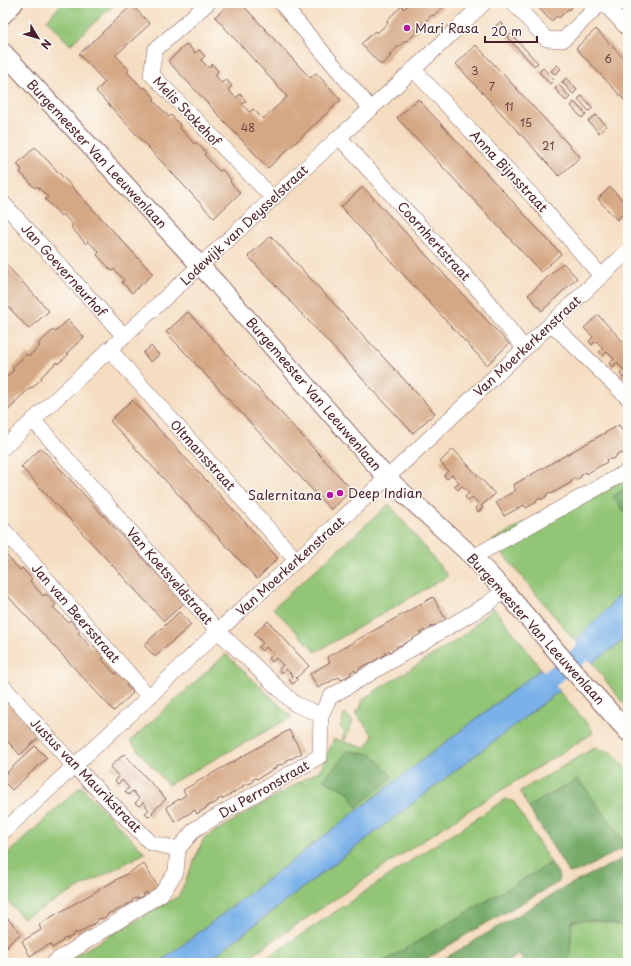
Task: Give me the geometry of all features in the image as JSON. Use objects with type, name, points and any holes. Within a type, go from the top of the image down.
[{"type":"street","points":[[3,15],[14,3]]},
{"type":"street","name":"Melis Stokehof","points":[[208,3],[155,50],[151,74],[272,198]]},
{"type":"street","points":[[281,3],[371,110]]},
{"type":"street","name":"Lodewijk van Deysselstraat","points":[[3,448],[272,198],[371,110],[484,3]]},
{"type":"street","points":[[514,3],[546,39],[563,40],[603,3],[628,29]]},
{"type":"street","name":"Burgemeester Van Leeuwenlaan","points":[[3,52],[200,266],[387,478],[473,557],[504,590],[577,675],[627,728]]},
{"type":"street","name":"Anna Bijnsstraat","points":[[413,69],[538,202],[601,276]]},
{"type":"street","name":"Coornhertstraat","points":[[339,137],[481,293],[524,348]]},
{"type":"street","name":"Jan Goeverneurhof","points":[[4,204],[124,336]]},
{"type":"street","name":"Van Moerkerkenstraat","points":[[4,829],[149,697],[218,631],[387,478],[628,250]]},
{"type":"street","points":[[551,323],[628,398]]},
{"type":"street","name":"Oltmansstraat","points":[[109,349],[296,560]]},
{"type":"street","name":"Van Koetsveldstraat","points":[[33,420],[218,631],[295,704],[321,715]]},
{"type":"street","points":[[473,557],[628,471]]},
{"type":"street","name":"Jan van Beersstraat","points":[[3,529],[149,697]]},
{"type":"street","name":"Du Perronstraat","points":[[178,849],[195,829],[320,756],[321,715],[330,697],[489,604],[504,590]]},
{"type":"street","name":"Justus van Maurikstraat","points":[[3,686],[74,766],[151,843],[178,849]]},
{"type":"street","points":[[54,963],[161,894],[176,872],[178,849]]},
{"type":"green space","points":[[62,3],[116,3],[70,45],[47,20]]},
{"type":"green space","points":[[628,465],[628,585],[608,608],[575,641],[492,541]]},
{"type":"green space","points":[[628,487],[628,517],[613,496]]},
{"type":"green space","points":[[389,504],[448,576],[316,652],[273,608]]},
{"type":"green space","points":[[493,607],[541,669],[159,963],[62,963],[179,896],[204,838],[320,770],[334,739],[366,748],[373,735],[355,713],[356,710],[358,713],[364,698],[462,637]]},
{"type":"green space","points":[[628,637],[628,707],[592,663]]},
{"type":"green space","points":[[226,654],[292,717],[168,785],[130,741]]},
{"type":"green space","points":[[559,691],[591,728],[593,733],[463,814],[240,963],[205,963]]},
{"type":"green space","points":[[345,713],[353,721],[345,740],[342,739],[345,732],[340,727]]},
{"type":"green space","points":[[594,748],[611,752],[628,771],[628,845],[625,847],[622,838],[578,779],[528,807],[520,791]]},
{"type":"green space","points":[[348,751],[372,754],[393,777],[357,807],[348,792],[323,780]]},
{"type":"green space","points":[[578,779],[622,838],[625,847],[582,870],[569,873],[528,807]]},
{"type":"green space","points":[[81,786],[145,853],[23,918],[3,896],[3,858]]},
{"type":"green space","points":[[505,799],[514,802],[551,863],[381,963],[312,963],[307,959],[306,963],[259,963],[439,842]]},
{"type":"green space","points":[[628,856],[628,927],[595,920],[572,921],[569,963],[523,963],[520,954],[505,963],[437,963],[567,886]]},
{"type":"green space","points":[[551,863],[558,873],[559,882],[469,933],[421,963],[381,963]]},
{"type":"green space","points":[[595,920],[628,927],[628,963],[569,963],[572,921]]},
{"type":"water","points":[[628,585],[628,637],[592,663],[575,641],[608,608]]},
{"type":"water","points":[[541,669],[559,691],[205,963],[159,963]]},
{"type":"building","points":[[230,3],[241,3],[310,78],[316,73],[341,100],[268,168],[168,61],[187,44],[195,53],[199,50],[205,56],[201,60],[209,68],[212,64],[218,71],[215,75],[222,83],[226,79],[232,86],[228,89],[236,98],[240,94],[246,101],[242,104],[249,112],[253,109],[263,119],[285,99],[287,96],[215,17]]},
{"type":"building","points":[[410,3],[445,3],[442,6],[443,7],[416,30],[417,32],[389,55],[391,56],[381,65],[361,44],[375,31],[377,33],[388,23],[387,20],[402,6],[404,9]]},
{"type":"building","points":[[534,3],[575,3],[571,9],[567,10],[559,18],[557,16],[551,21]]},
{"type":"building","points":[[132,5],[150,24],[116,55],[129,70],[127,72],[143,89],[145,87],[155,98],[153,100],[169,117],[171,115],[194,144],[196,142],[206,153],[204,154],[216,168],[220,171],[222,170],[227,175],[231,180],[230,182],[240,193],[214,218],[96,91],[105,82],[79,54]]},
{"type":"building","points":[[500,22],[504,26],[498,32],[494,28]]},
{"type":"building","points":[[596,29],[628,63],[628,104],[576,48]]},
{"type":"building","points":[[511,34],[538,63],[534,66],[507,37]]},
{"type":"building","points":[[476,45],[580,157],[559,176],[456,64]]},
{"type":"building","points":[[557,65],[561,69],[555,74],[551,71]]},
{"type":"building","points":[[543,68],[554,80],[550,84],[539,72]]},
{"type":"building","points":[[566,78],[577,90],[573,94],[562,82]]},
{"type":"building","points":[[559,85],[570,97],[566,101],[555,89]]},
{"type":"building","points":[[582,96],[593,108],[589,111],[578,99]]},
{"type":"building","points":[[418,99],[561,254],[541,272],[397,118]]},
{"type":"building","points":[[574,102],[586,114],[582,118],[571,106]]},
{"type":"building","points":[[596,115],[607,126],[599,133],[588,121]]},
{"type":"building","points":[[35,147],[153,274],[132,293],[122,282],[124,280],[114,269],[112,271],[97,255],[99,252],[88,241],[86,244],[71,227],[73,225],[63,214],[61,216],[45,199],[48,197],[37,186],[35,188],[20,172],[22,170],[17,164]]},
{"type":"building","points":[[363,187],[509,344],[487,365],[341,207]]},
{"type":"building","points":[[610,187],[628,206],[628,210],[617,220],[598,199]]},
{"type":"building","points":[[271,236],[435,413],[413,433],[248,256]]},
{"type":"building","points":[[3,261],[49,311],[29,329],[3,301]]},
{"type":"building","points":[[563,263],[577,278],[542,311],[528,295]]},
{"type":"building","points":[[188,312],[352,490],[331,510],[166,332]]},
{"type":"building","points":[[598,315],[628,347],[628,371],[626,372],[628,374],[623,378],[620,374],[624,370],[617,363],[613,367],[609,363],[614,359],[607,352],[603,356],[599,352],[603,348],[596,341],[592,345],[589,341],[593,337],[584,328]]},
{"type":"building","points":[[68,320],[84,337],[67,353],[69,354],[58,364],[57,362],[6,412],[3,409],[3,380],[14,370],[12,368],[27,354],[29,356],[40,346],[38,344],[53,330],[55,332]]},
{"type":"building","points":[[151,346],[159,355],[151,362],[143,353]]},
{"type":"building","points":[[132,400],[278,558],[257,579],[110,421]]},
{"type":"building","points":[[619,425],[628,441],[628,450],[616,455],[617,456],[611,460],[610,458],[606,460],[607,462],[586,474],[585,472],[576,480],[575,478],[571,481],[572,482],[551,494],[550,492],[541,500],[540,498],[536,501],[537,502],[526,508],[524,505],[504,516],[496,502],[516,490],[513,485]]},
{"type":"building","points":[[41,448],[184,603],[164,621],[21,467]]},
{"type":"building","points":[[453,449],[495,494],[481,506],[483,508],[478,512],[475,508],[479,504],[472,497],[468,501],[465,497],[469,493],[462,486],[458,490],[454,486],[459,482],[452,475],[447,479],[444,475],[448,471],[440,462]]},
{"type":"building","points":[[3,548],[8,553],[6,555],[20,570],[22,568],[32,579],[30,581],[43,596],[46,594],[56,605],[53,607],[68,622],[70,620],[80,631],[78,633],[92,648],[94,646],[104,657],[102,659],[115,674],[118,672],[128,683],[126,685],[133,693],[114,711],[3,591]]},
{"type":"building","points":[[433,597],[446,620],[430,627],[431,628],[425,632],[424,630],[420,633],[421,634],[396,647],[397,648],[390,652],[389,650],[385,653],[386,654],[366,666],[361,667],[356,672],[355,670],[341,680],[339,677],[318,688],[310,674],[330,662],[327,657]]},
{"type":"building","points":[[179,612],[191,625],[155,657],[144,645]]},
{"type":"building","points":[[268,621],[309,666],[296,678],[297,680],[293,684],[289,680],[293,676],[286,669],[282,673],[279,669],[283,665],[276,658],[272,662],[269,658],[273,654],[266,647],[262,651],[258,647],[263,643],[254,634]]},
{"type":"building","points":[[3,696],[40,736],[20,755],[3,736]]},
{"type":"building","points":[[289,730],[302,753],[287,760],[287,762],[277,766],[257,779],[252,780],[253,782],[242,786],[243,787],[222,799],[217,800],[218,801],[207,806],[208,807],[197,814],[195,810],[175,822],[166,807],[186,795],[183,790]]},
{"type":"building","points":[[35,746],[47,758],[12,790],[3,781],[3,776]]},
{"type":"building","points":[[124,754],[166,799],[152,812],[153,813],[149,817],[145,813],[149,810],[143,802],[139,806],[135,803],[139,799],[133,791],[128,795],[125,791],[129,788],[122,780],[118,784],[115,781],[119,777],[110,767]]},
{"type":"building","points":[[144,864],[158,887],[147,894],[146,892],[142,894],[143,896],[132,900],[132,902],[112,913],[111,912],[107,915],[108,916],[97,920],[97,922],[77,934],[76,932],[72,935],[73,936],[62,940],[63,941],[52,948],[50,944],[30,956],[22,941],[41,930],[39,924]]},
{"type":"building","points":[[3,914],[21,933],[7,946],[8,947],[4,951],[3,945],[5,944],[3,942]]},
{"type":"waterway","points":[[531,694],[585,651],[628,610]]},
{"type":"place","name":"Mari Rasa","points":[[407,28]]},
{"type":"place","name":"Deep Indian","points":[[340,493]]},
{"type":"place","name":"Salernitana","points":[[330,495]]}]
